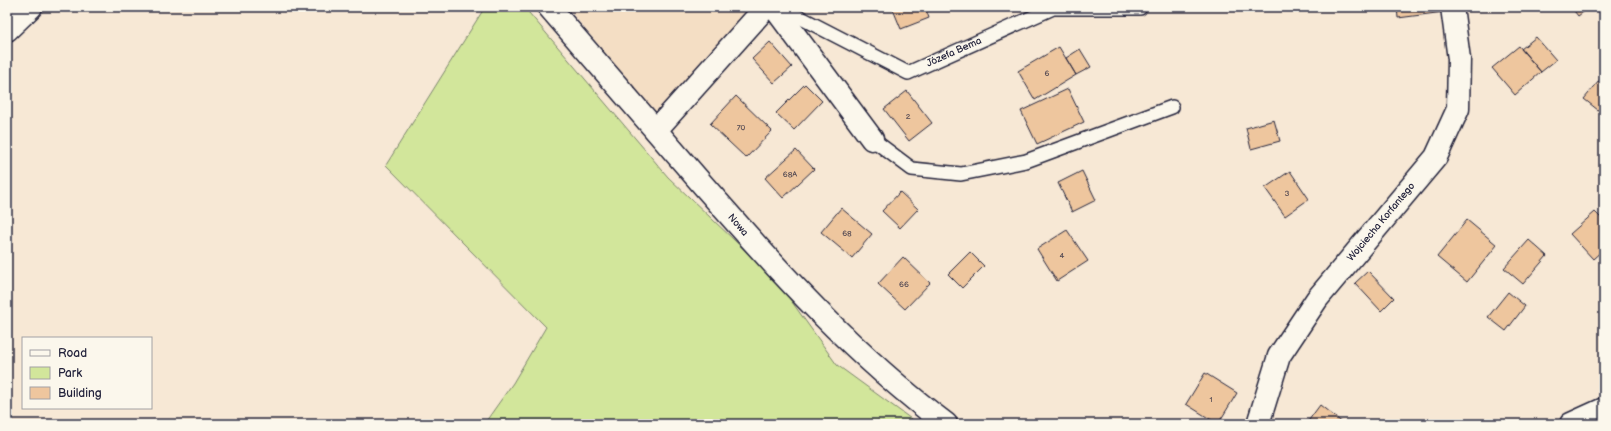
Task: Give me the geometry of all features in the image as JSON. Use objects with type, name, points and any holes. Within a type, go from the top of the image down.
[{"type":"street","points":[[7,30],[31,7]]},
{"type":"street","name":"Nowa","points":[[549,7],[760,250],[818,312],[877,367],[924,408],[946,424]]},
{"type":"street","points":[[656,130],[766,7]]},
{"type":"street","points":[[774,7],[872,139]]},
{"type":"street","name":"Wojciecha Korfantego","points":[[1258,424],[1279,356],[1317,299],[1431,162],[1439,150],[1458,109],[1459,59],[1452,7]]},
{"type":"street","points":[[1571,424],[1604,409]]},
{"type":"lane","name":"Józefa Bema","points":[[780,7],[908,73],[1053,8],[1140,8]]},
{"type":"lane","points":[[872,139],[912,169],[961,174],[1026,161],[1172,107]]},
{"type":"shaded area","points":[[567,7],[767,7],[670,131]]},
{"type":"green space","points":[[485,7],[524,7],[668,177],[777,281],[837,365],[918,424],[484,424],[513,383],[546,327],[386,165]]},
{"type":"building","points":[[892,7],[925,7],[929,18],[901,29]]},
{"type":"building","points":[[1397,7],[1444,7],[1444,12],[1398,18]]},
{"type":"building","points":[[1571,7],[1590,7],[1578,16]]},
{"type":"building","points":[[1536,37],[1556,60],[1541,72],[1521,49]]},
{"type":"building","points":[[770,42],[792,67],[774,83],[752,59]]},
{"type":"building","points":[[1519,46],[1541,72],[1515,95],[1492,68]]},
{"type":"building","points":[[1059,47],[1076,75],[1035,100],[1018,71]]},
{"type":"building","points":[[1080,49],[1091,67],[1076,75],[1066,58]]},
{"type":"building","points":[[1604,75],[1604,113],[1603,114],[1584,99]]},
{"type":"building","points":[[805,84],[822,101],[794,130],[776,113]]},
{"type":"building","points":[[1068,89],[1084,122],[1037,144],[1021,111]]},
{"type":"building","points":[[907,91],[932,123],[909,141],[884,109]]},
{"type":"building","points":[[736,96],[772,131],[746,158],[710,124]]},
{"type":"building","points":[[1274,120],[1280,141],[1251,149],[1246,128]]},
{"type":"building","points":[[796,150],[814,169],[783,198],[765,178]]},
{"type":"building","points":[[1082,171],[1096,200],[1072,212],[1058,183]]},
{"type":"building","points":[[1290,171],[1309,199],[1285,216],[1265,188]]},
{"type":"building","points":[[900,192],[918,209],[900,228],[882,211]]},
{"type":"building","points":[[841,208],[872,234],[852,258],[821,232]]},
{"type":"building","points":[[1595,212],[1604,221],[1604,249],[1593,259],[1570,234]]},
{"type":"building","points":[[1467,220],[1497,245],[1467,282],[1437,257]]},
{"type":"building","points":[[1067,230],[1088,261],[1057,281],[1037,249]]},
{"type":"building","points":[[1529,240],[1547,256],[1523,284],[1504,268]]},
{"type":"building","points":[[970,252],[984,266],[962,288],[948,274]]},
{"type":"building","points":[[903,257],[930,283],[905,309],[878,284]]},
{"type":"building","points":[[1368,271],[1394,298],[1381,311],[1355,283]]},
{"type":"building","points":[[1508,292],[1525,306],[1506,331],[1488,317]]},
{"type":"building","points":[[1205,373],[1237,393],[1218,424],[1186,404]]},
{"type":"building","points":[[1320,405],[1344,424],[1306,424]]}]
